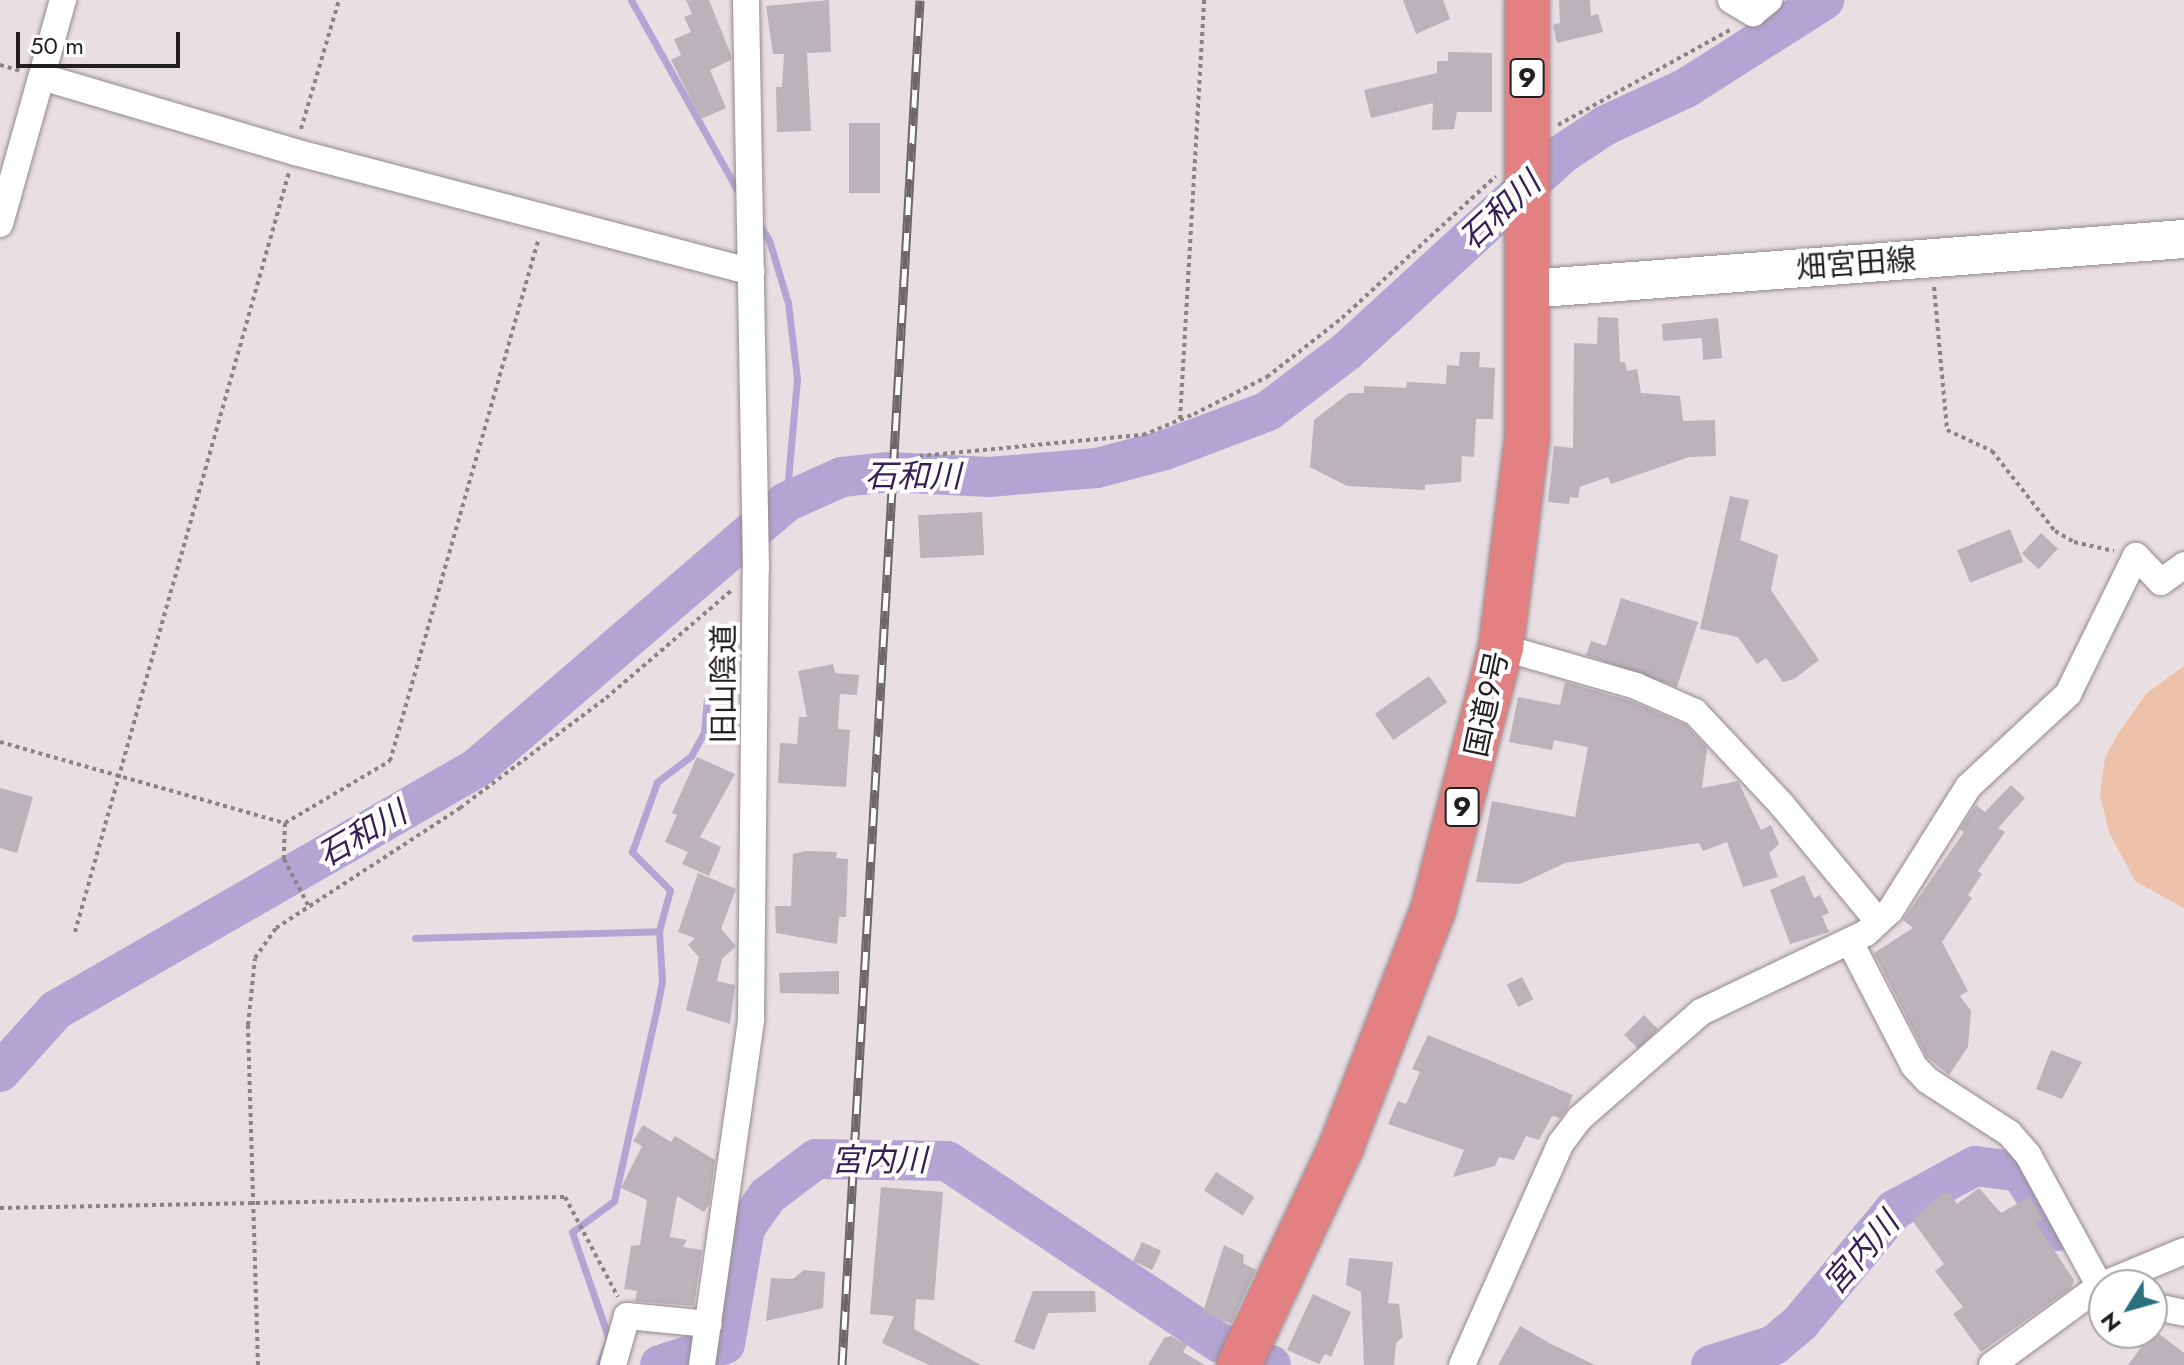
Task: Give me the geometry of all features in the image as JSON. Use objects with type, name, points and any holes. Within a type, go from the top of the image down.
[{"type":"highway","name":"国道9号","points":[[1239,1365],[1341,1147],[1433,910],[1501,647],[1527,437],[1527,0]]},
{"type":"main road","name":"畑宮田線","points":[[1528,289],[2184,239]]},
{"type":"street","points":[[0,224],[63,0]]},
{"type":"street","name":"旧山陰道","points":[[702,1365],[751,1019],[756,562],[751,494],[752,272],[746,0]]},
{"type":"street","points":[[42,77],[295,152],[546,215],[752,272]]},
{"type":"street","points":[[1462,1365],[1561,1143],[1580,1118],[1701,1012],[1727,996],[1851,944],[1878,921],[1922,865],[1968,787],[2068,694],[2136,556],[2161,582],[2184,565]]},
{"type":"street","points":[[1501,647],[1636,686],[1695,712],[1782,805],[1878,921]]},
{"type":"street","points":[[1851,944],[1914,1066],[2009,1133],[2028,1155],[2090,1269]]},
{"type":"street","points":[[2146,1269],[2184,1251]]},
{"type":"street","points":[[1992,1365],[2088,1300]]},
{"type":"street","points":[[613,1365],[627,1316],[709,1324]]},
{"type":"path","points":[[75,932],[339,0]]},
{"type":"path","points":[[1180,419],[1204,0]]},
{"type":"path","points":[[919,456],[1143,435],[1267,377],[1342,318],[1526,152],[1645,74],[1704,49],[1751,4]]},
{"type":"path","points":[[0,742],[285,823],[390,761],[546,215]]},
{"type":"path","points":[[1933,258],[1947,430],[1992,451],[2055,531],[2074,542],[2136,556]]},
{"type":"path","points":[[258,1365],[248,1025],[255,958],[276,928],[473,799],[606,698],[756,562]]},
{"type":"path","points":[[285,823],[284,859],[308,905]]},
{"type":"path","points":[[0,1208],[253,1206],[565,1197],[627,1316]]},
{"type":"shaded area","points":[[2184,666],[2184,908],[2135,881],[2109,832],[2100,795],[2105,758],[2116,737],[2146,694]]},
{"type":"building","points":[[686,0],[709,0],[731,55],[731,60],[710,70],[726,108],[701,119],[671,60],[681,55],[674,39],[691,32],[684,17],[692,14]]},
{"type":"building","points":[[829,0],[831,52],[807,53],[811,131],[777,132],[776,87],[782,87],[784,54],[773,54],[766,6]]},
{"type":"building","points":[[1403,0],[1443,0],[1450,19],[1416,34]]},
{"type":"building","points":[[1559,0],[1590,0],[1591,16],[1598,14],[1603,32],[1557,43],[1553,25],[1560,23]]},
{"type":"building","points":[[1448,52],[1492,53],[1492,112],[1457,112],[1454,129],[1432,130],[1433,103],[1371,118],[1364,90],[1437,73],[1437,61],[1448,61]]},
{"type":"building","points":[[849,123],[880,123],[880,193],[849,193]]},
{"type":"building","points":[[1598,317],[1618,318],[1620,362],[1625,362],[1627,371],[1637,369],[1641,393],[1680,396],[1683,421],[1715,420],[1716,456],[1689,457],[1611,484],[1608,477],[1580,487],[1578,498],[1570,497],[1569,504],[1548,502],[1554,446],[1573,448],[1574,343],[1597,344]]},
{"type":"building","points":[[1718,318],[1722,358],[1703,360],[1702,338],[1663,341],[1662,324]]},
{"type":"building","points":[[1460,352],[1480,352],[1479,367],[1495,368],[1493,419],[1476,419],[1474,457],[1462,456],[1461,482],[1425,485],[1425,490],[1347,486],[1310,467],[1314,420],[1349,393],[1364,393],[1364,386],[1406,388],[1407,382],[1446,384],[1447,365],[1459,366]]},
{"type":"building","points":[[1730,496],[1749,500],[1740,540],[1778,555],[1771,590],[1819,660],[1794,679],[1783,682],[1766,658],[1757,664],[1738,637],[1700,629]]},
{"type":"building","points":[[982,512],[984,555],[920,558],[918,515]]},
{"type":"building","points":[[2010,529],[2023,561],[1970,583],[1957,550]]},
{"type":"building","points":[[2041,533],[2058,549],[2039,569],[2022,553]]},
{"type":"building","points":[[1621,598],[1698,622],[1677,687],[1586,655],[1591,641],[1606,646]]},
{"type":"building","points":[[833,664],[835,673],[859,675],[857,695],[840,694],[838,729],[850,730],[846,787],[778,783],[780,743],[797,744],[799,717],[807,717],[798,671]]},
{"type":"building","points":[[1429,676],[1447,702],[1393,740],[1375,714]]},
{"type":"building","points":[[1565,682],[1631,701],[1686,725],[1707,748],[1702,788],[1738,781],[1761,830],[1771,825],[1779,844],[1769,853],[1778,877],[1743,887],[1727,842],[1703,851],[1699,843],[1565,863],[1520,884],[1476,882],[1492,801],[1575,817],[1588,747],[1554,740],[1552,750],[1509,742],[1518,697],[1560,705]]},
{"type":"building","points":[[736,689],[729,733],[709,730],[712,708]]},
{"type":"building","points":[[697,757],[735,774],[700,837],[721,847],[709,876],[682,864],[688,852],[665,842],[677,815],[672,813]]},
{"type":"building","points":[[2011,785],[2025,798],[1998,828],[2005,832],[1978,871],[1982,874],[1968,895],[1972,898],[1942,942],[1968,991],[1960,996],[1971,1011],[1968,1047],[1949,1075],[1927,1057],[1874,953],[1913,928],[1903,920],[1964,832],[1960,829],[1976,805],[1985,812]]},
{"type":"building","points":[[0,788],[33,797],[17,853],[0,848]]},
{"type":"building","points":[[805,851],[837,852],[836,858],[848,859],[846,917],[839,917],[837,944],[776,933],[775,906],[791,906],[793,854]]},
{"type":"building","points":[[698,873],[736,889],[721,929],[736,946],[722,959],[717,981],[735,985],[730,1024],[686,1010],[699,957],[688,945],[695,938],[678,932]]},
{"type":"building","points":[[1804,875],[1814,898],[1820,895],[1829,913],[1822,916],[1829,932],[1790,944],[1770,890]]},
{"type":"building","points":[[839,971],[839,994],[780,993],[779,973]]},
{"type":"building","points":[[1522,977],[1533,999],[1518,1007],[1507,985]]},
{"type":"building","points":[[1644,1015],[1658,1029],[1638,1049],[1624,1035]]},
{"type":"building","points":[[1428,1035],[1573,1095],[1568,1108],[1560,1118],[1552,1116],[1539,1140],[1526,1136],[1514,1160],[1499,1157],[1495,1166],[1453,1177],[1464,1150],[1388,1124],[1398,1101],[1406,1104],[1420,1072],[1412,1069]]},
{"type":"building","points":[[2051,1050],[2082,1062],[2062,1099],[2036,1089]]},
{"type":"building","points":[[643,1125],[671,1142],[675,1136],[715,1160],[709,1204],[704,1212],[677,1196],[670,1237],[687,1240],[683,1247],[702,1250],[694,1306],[635,1301],[637,1291],[624,1289],[631,1246],[640,1245],[647,1200],[621,1188],[642,1146],[633,1141]]},
{"type":"building","points":[[1216,1172],[1255,1197],[1243,1216],[1204,1190]]},
{"type":"building","points":[[881,1187],[943,1192],[934,1300],[916,1299],[914,1329],[981,1365],[929,1365],[882,1343],[894,1316],[870,1314]]},
{"type":"building","points":[[1979,1188],[2001,1213],[2029,1197],[2043,1219],[2036,1223],[2074,1280],[2071,1288],[1981,1352],[1953,1314],[1963,1307],[1935,1271],[1944,1264],[1912,1220],[1942,1194],[1949,1193],[1957,1204]]},
{"type":"building","points":[[1142,1242],[1161,1251],[1152,1270],[1133,1261]]},
{"type":"building","points":[[1224,1245],[1244,1255],[1243,1263],[1256,1270],[1231,1324],[1203,1312]]},
{"type":"building","points":[[1349,1258],[1393,1262],[1388,1303],[1399,1304],[1403,1337],[1396,1343],[1394,1365],[1364,1365],[1361,1292],[1346,1285]]},
{"type":"building","points":[[804,1270],[825,1272],[823,1308],[766,1321],[771,1278],[793,1279]]},
{"type":"building","points":[[1033,1291],[1095,1291],[1096,1312],[1048,1313],[1034,1350],[1014,1342]]},
{"type":"building","points":[[1313,1294],[1351,1312],[1331,1357],[1325,1354],[1319,1364],[1287,1350]]},
{"type":"building","points":[[1520,1326],[1551,1344],[1595,1365],[1498,1365]]},
{"type":"building","points":[[1171,1336],[1187,1345],[1183,1352],[1205,1365],[1148,1365],[1164,1338]]},
{"type":"building","points":[[2168,1341],[2184,1353],[2184,1365],[2128,1365],[2140,1349],[2168,1349]]},
{"type":"waterway","points":[[631,0],[739,193]]},
{"type":"waterway","name":"石和川","points":[[0,1072],[56,1010],[478,767],[786,502],[842,477],[889,472],[989,477],[1097,468],[1165,450],[1268,411],[1347,351],[1562,154],[1606,125],[1686,88],[1824,0]]},
{"type":"waterway","points":[[759,224],[769,240],[788,303],[797,379],[786,502]]},
{"type":"waterway","points":[[599,1365],[609,1339],[572,1232],[614,1201],[662,981],[659,931],[670,890],[632,852],[657,782],[691,756],[704,733],[707,700]]},
{"type":"waterway","points":[[415,938],[659,931]]},
{"type":"waterway","name":"宮内川","points":[[660,1365],[725,1344],[745,1228],[767,1196],[816,1159],[947,1161],[1220,1343]]},
{"type":"waterway","name":"宮内川","points":[[1711,1365],[1774,1345],[1801,1322],[1894,1210],[1975,1166],[2021,1172],[2057,1231]]},
{"type":"waterway","name":"宮内川","points":[[1265,1364],[1271,1365]]},
{"type":"railway","points":[[842,1365],[920,0]]}]
